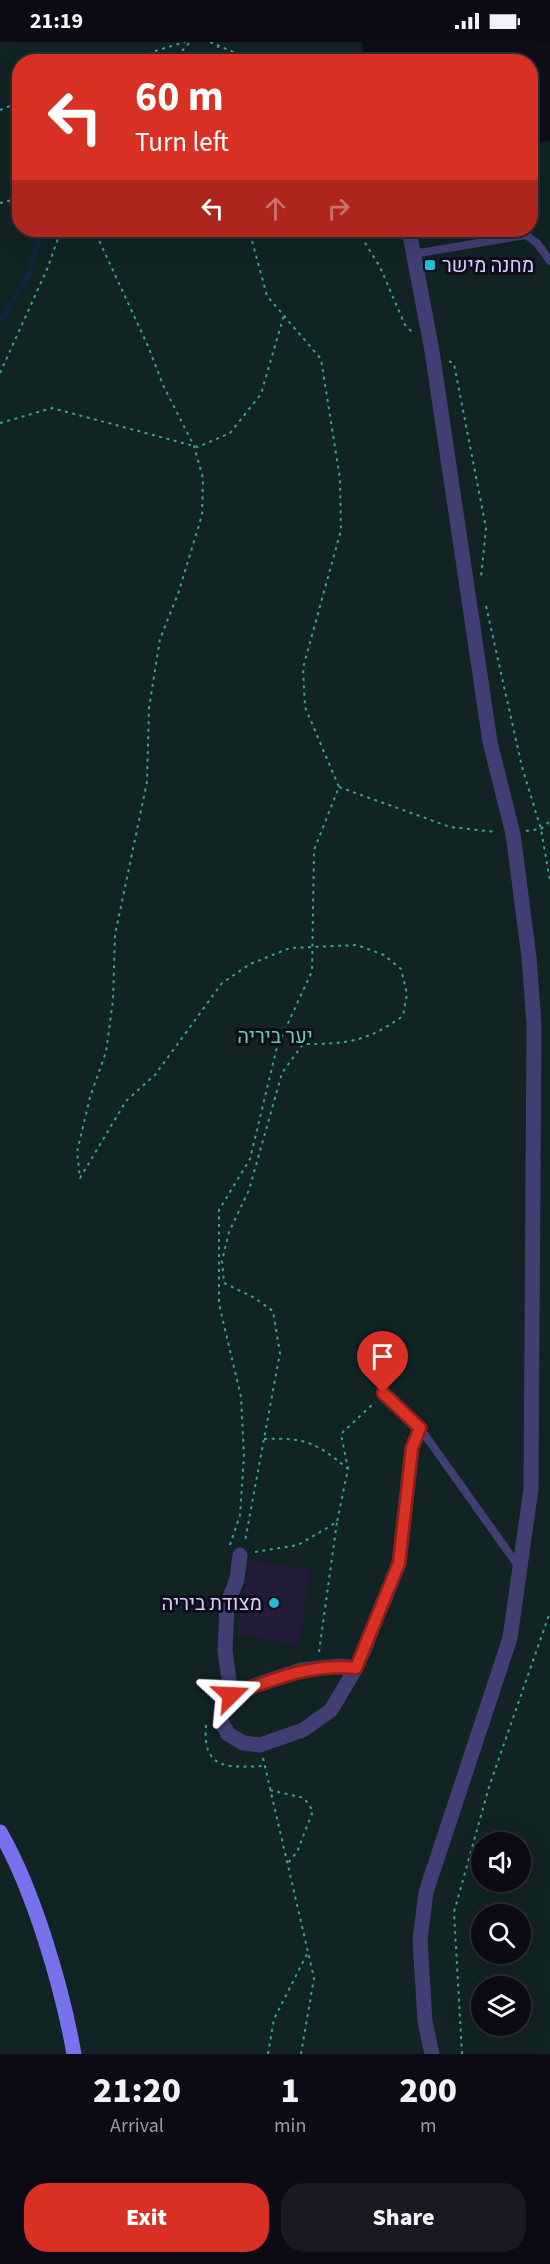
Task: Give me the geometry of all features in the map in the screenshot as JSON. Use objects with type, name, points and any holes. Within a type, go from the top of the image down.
[{"type":"main road","points":[[0,1832],[31,1903],[51,1962],[74,2054]]},
{"type":"street","points":[[410,237],[432,351],[490,742],[513,834],[529,957],[534,1024],[531,1489],[510,1638],[426,1892],[420,1940],[425,2022],[432,2054]]},
{"type":"street","points":[[356,1668],[399,1563],[412,1448],[420,1428]]},
{"type":"street","points":[[231,1695],[225,1651],[227,1605],[237,1579],[235,1550]]},
{"type":"street","points":[[356,1668],[339,1666],[301,1670],[231,1695],[222,1705],[220,1719],[228,1734],[243,1743],[260,1745],[303,1730],[332,1710],[356,1668],[367,1643]]},
{"type":"lane","points":[[414,254],[514,237]]},
{"type":"lane","points":[[529,237],[537,243],[550,261]]},
{"type":"lane","points":[[383,1393],[420,1428],[521,1571]]},
{"type":"path","points":[[145,54],[185,42]]},
{"type":"path","points":[[179,54],[190,42]]},
{"type":"path","points":[[210,42],[240,54]]},
{"type":"path","points":[[216,54],[219,44]]},
{"type":"path","points":[[0,373],[48,267],[59,237]]},
{"type":"path","points":[[97,237],[148,346],[163,385],[194,446],[203,478],[202,515],[178,594],[160,639],[149,708],[147,782],[115,934],[113,1000],[106,1052],[90,1097],[77,1152],[80,1178],[126,1101],[154,1075],[222,983],[250,964],[290,948],[357,945],[384,955],[401,969],[408,994],[403,1016],[386,1028],[353,1043],[303,1044],[282,1073],[249,1190],[229,1232],[222,1261],[224,1283],[253,1297],[273,1311],[280,1353],[249,1530],[235,1550]]},
{"type":"path","points":[[235,1550],[244,1456],[241,1397],[219,1304],[219,1210],[250,1159],[277,1047],[312,972],[315,850],[339,786],[305,708],[303,668],[341,530],[340,479],[321,358],[267,296],[251,237]]},
{"type":"path","points":[[361,237],[380,267],[405,325],[432,351],[454,364],[469,428],[486,528],[481,580]]},
{"type":"path","points":[[0,423],[52,408],[198,447],[230,433],[261,394],[284,315]]},
{"type":"path","points":[[485,603],[522,767],[541,829],[550,881]]},
{"type":"path","points":[[339,786],[450,827],[513,834],[541,829],[550,821]]},
{"type":"path","points":[[309,1657],[319,1652],[337,1522],[348,1469],[341,1434],[383,1393]]},
{"type":"path","points":[[264,1439],[295,1438],[321,1447],[348,1469]]},
{"type":"path","points":[[235,1550],[298,1545],[337,1522]]},
{"type":"path","points":[[462,2054],[454,1912],[489,1787],[550,1612]]},
{"type":"path","points":[[265,1766],[314,1977],[301,2054]]},
{"type":"path","points":[[270,1791],[304,1798],[313,1811],[297,1852],[287,1864]]},
{"type":"path","points":[[268,2054],[274,2019],[308,1952]]},
{"type":"green space","name":"יער ביריה","points":[[0,42],[362,42],[364,54],[12,54],[12,237],[538,237],[538,143],[550,141],[550,2054],[0,2054]]},
{"type":"building","name":"מצודת ביריה","points":[[249,1560],[311,1570],[299,1645],[237,1635]]},
{"type":"waterway","points":[[0,322],[29,274],[39,237]]},
{"type":"place","name":"מחנה מישר","points":[[430,265]]},
{"type":"place","name":"מצודת ביריה","points":[[274,1603]]},
{"type":"route","points":[[231,1695],[301,1670],[339,1666],[356,1668],[399,1563],[405,1532],[412,1448],[420,1428],[383,1393]]}]
